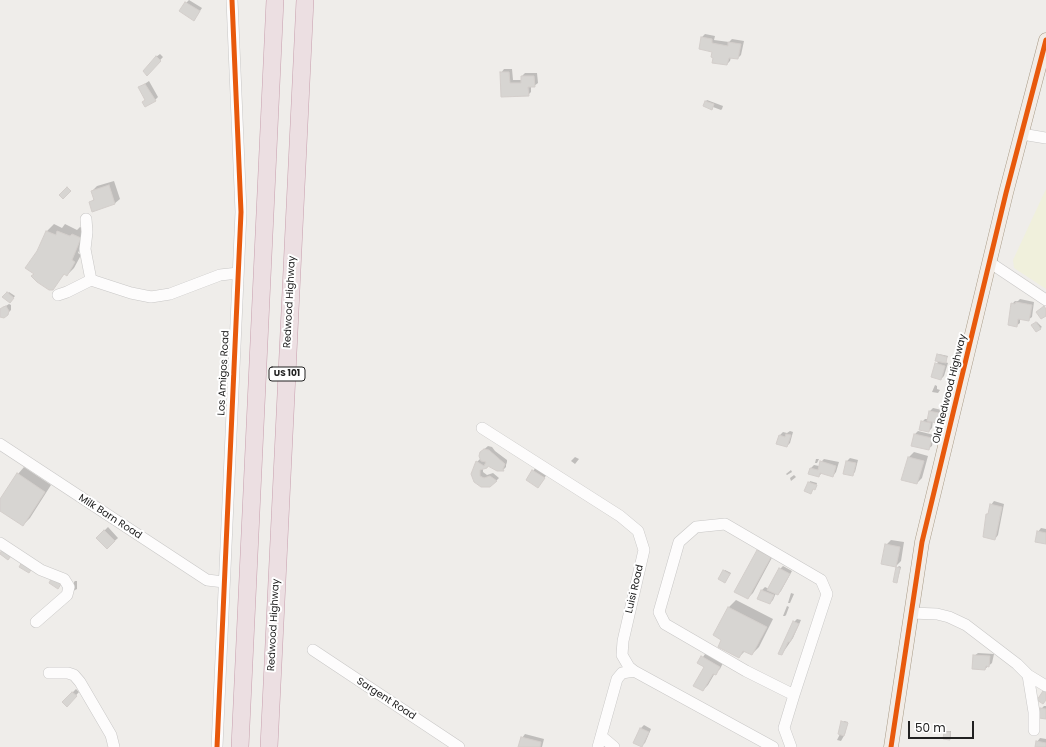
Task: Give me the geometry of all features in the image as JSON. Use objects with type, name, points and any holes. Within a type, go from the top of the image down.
[{"type":"highway","name":"US 101","points":[[240,747],[275,0]]},
{"type":"highway","name":"Redwood Highway","points":[[269,747],[305,0]]},
{"type":"main road","name":"Old Redwood Highway","points":[[891,747],[922,542],[989,262],[1046,40]]},
{"type":"street","name":"Los Amigos Road","points":[[217,747],[241,212],[232,0]]},
{"type":"street","points":[[1022,134],[1046,138]]},
{"type":"street","points":[[86,218],[87,232],[85,248],[91,280]]},
{"type":"street","points":[[989,262],[1046,300]]},
{"type":"street","points":[[58,295],[91,280],[142,296],[160,296],[179,291],[220,275],[238,273]]},
{"type":"street","name":"Luisi Road","points":[[482,428],[620,516],[638,530],[644,550],[623,641],[622,655],[629,667],[773,747]]},
{"type":"street","name":"Milk Barn Road","points":[[0,444],[207,580],[224,582]]},
{"type":"street","points":[[791,747],[784,728],[827,594],[821,580],[725,524],[696,527],[679,542],[659,612],[665,624],[746,671],[794,695]]},
{"type":"street","points":[[0,544],[42,570],[64,579],[69,587],[67,595],[36,622]]},
{"type":"street","points":[[911,613],[937,614],[949,617],[966,625],[1017,664],[1028,675],[1046,686]]},
{"type":"street","name":"Sargent Road","points":[[313,650],[459,747]]},
{"type":"street","points":[[598,747],[617,680],[622,673],[634,671]]},
{"type":"street","points":[[50,673],[68,673],[74,675],[80,682],[108,730],[114,747]]},
{"type":"street","points":[[1028,675],[1034,712],[1034,730]]},
{"type":"street","points":[[601,736],[614,747]]},
{"type":"green space","points":[[1046,189],[1046,289],[1014,268],[1013,260]]},
{"type":"building","points":[[185,2],[200,11],[194,21],[179,11]]},
{"type":"building","points":[[701,37],[712,39],[712,43],[728,46],[728,42],[741,44],[738,59],[729,58],[727,65],[712,63],[712,52],[699,49]]},
{"type":"building","points":[[156,56],[161,61],[147,76],[143,71]]},
{"type":"building","points":[[500,72],[509,72],[510,83],[521,83],[521,76],[534,76],[535,87],[528,87],[529,96],[501,97]]},
{"type":"building","points":[[145,84],[156,101],[145,107],[142,102],[145,100],[138,87]]},
{"type":"building","points":[[705,101],[714,104],[712,110],[703,106]]},
{"type":"building","points":[[109,185],[115,204],[92,212],[89,202],[94,200],[91,191]]},
{"type":"building","points":[[67,187],[71,191],[63,199],[59,195]]},
{"type":"building","points":[[46,231],[56,235],[57,231],[70,236],[72,234],[81,238],[72,260],[75,262],[67,276],[64,274],[53,290],[49,290],[37,282],[31,276],[34,274],[25,268],[37,251]]},
{"type":"building","points":[[7,292],[14,298],[10,303],[2,297]]},
{"type":"building","points":[[1016,302],[1032,305],[1029,321],[1018,319],[1017,327],[1008,325],[1011,303],[1015,304]]},
{"type":"building","points":[[6,306],[9,311],[8,315],[4,318],[0,317],[0,309]]},
{"type":"building","points":[[1044,306],[1046,309],[1046,316],[1041,319],[1036,312]]},
{"type":"building","points":[[1036,322],[1041,329],[1036,332],[1031,325]]},
{"type":"building","points":[[937,354],[947,357],[946,363],[935,361]]},
{"type":"building","points":[[935,363],[945,366],[941,380],[931,377]]},
{"type":"building","points":[[929,411],[939,413],[937,423],[927,421]]},
{"type":"building","points":[[921,421],[931,423],[929,432],[919,430]]},
{"type":"building","points":[[786,434],[791,435],[787,447],[776,444],[779,435],[785,437]]},
{"type":"building","points":[[914,434],[932,438],[929,450],[911,446]]},
{"type":"building","points":[[484,449],[489,450],[505,464],[503,469],[504,471],[497,471],[488,466],[487,468],[480,470],[480,476],[484,478],[490,476],[497,481],[490,487],[481,487],[474,482],[471,474],[476,461],[484,466],[486,462],[481,461],[479,456],[480,452]]},
{"type":"building","points":[[908,457],[924,461],[917,484],[901,480]]},
{"type":"building","points":[[820,461],[836,466],[833,477],[820,473],[819,477],[808,474],[810,468],[818,470]]},
{"type":"building","points":[[846,461],[856,463],[853,476],[843,474]]},
{"type":"building","points":[[532,470],[545,478],[538,488],[526,480]]},
{"type":"building","points":[[17,473],[45,492],[23,526],[0,511],[0,499]]},
{"type":"building","points":[[808,482],[817,485],[811,494],[804,491]]},
{"type":"building","points":[[990,504],[1002,507],[995,540],[983,537],[986,514],[988,514]]},
{"type":"building","points":[[104,530],[115,541],[107,549],[96,538]]},
{"type":"building","points":[[1037,531],[1046,533],[1046,544],[1035,542]]},
{"type":"building","points":[[885,544],[900,547],[896,567],[881,564]]},
{"type":"building","points":[[2,549],[11,556],[8,560],[0,554]]},
{"type":"building","points":[[757,550],[771,557],[748,599],[734,592]]},
{"type":"building","points":[[22,562],[32,568],[29,573],[19,567]]},
{"type":"building","points":[[896,567],[900,568],[897,583],[893,582]]},
{"type":"building","points":[[779,568],[790,574],[778,595],[767,590]]},
{"type":"building","points":[[723,570],[730,574],[725,583],[718,579]]},
{"type":"building","points":[[51,579],[61,584],[58,589],[49,583]]},
{"type":"building","points":[[761,590],[774,595],[770,604],[757,599]]},
{"type":"building","points":[[728,607],[767,627],[752,655],[743,651],[739,658],[718,647],[721,640],[713,635]]},
{"type":"building","points":[[793,621],[799,624],[782,655],[778,654]]},
{"type":"building","points":[[973,655],[990,656],[989,667],[986,666],[985,670],[972,669]]},
{"type":"building","points":[[701,656],[720,667],[716,675],[713,674],[703,691],[693,686],[704,667],[697,663]]},
{"type":"building","points":[[1045,688],[1046,700],[1043,704],[1037,700]]},
{"type":"building","points":[[72,692],[77,696],[67,707],[62,702]]},
{"type":"building","points":[[1040,708],[1046,709],[1046,719],[1039,718]]},
{"type":"building","points":[[841,721],[848,723],[844,736],[838,734]]},
{"type":"building","points":[[640,728],[649,732],[642,747],[633,743]]},
{"type":"building","points":[[944,732],[950,732],[950,740],[943,739]]},
{"type":"building","points":[[521,737],[541,742],[540,747],[518,747]]},
{"type":"building","points":[[1036,741],[1046,743],[1046,747],[1035,747]]},
{"type":"cycle path","points":[[217,747],[241,212],[232,0]]},
{"type":"cycle path","points":[[891,747],[922,542],[1006,193],[1046,40]]}]
